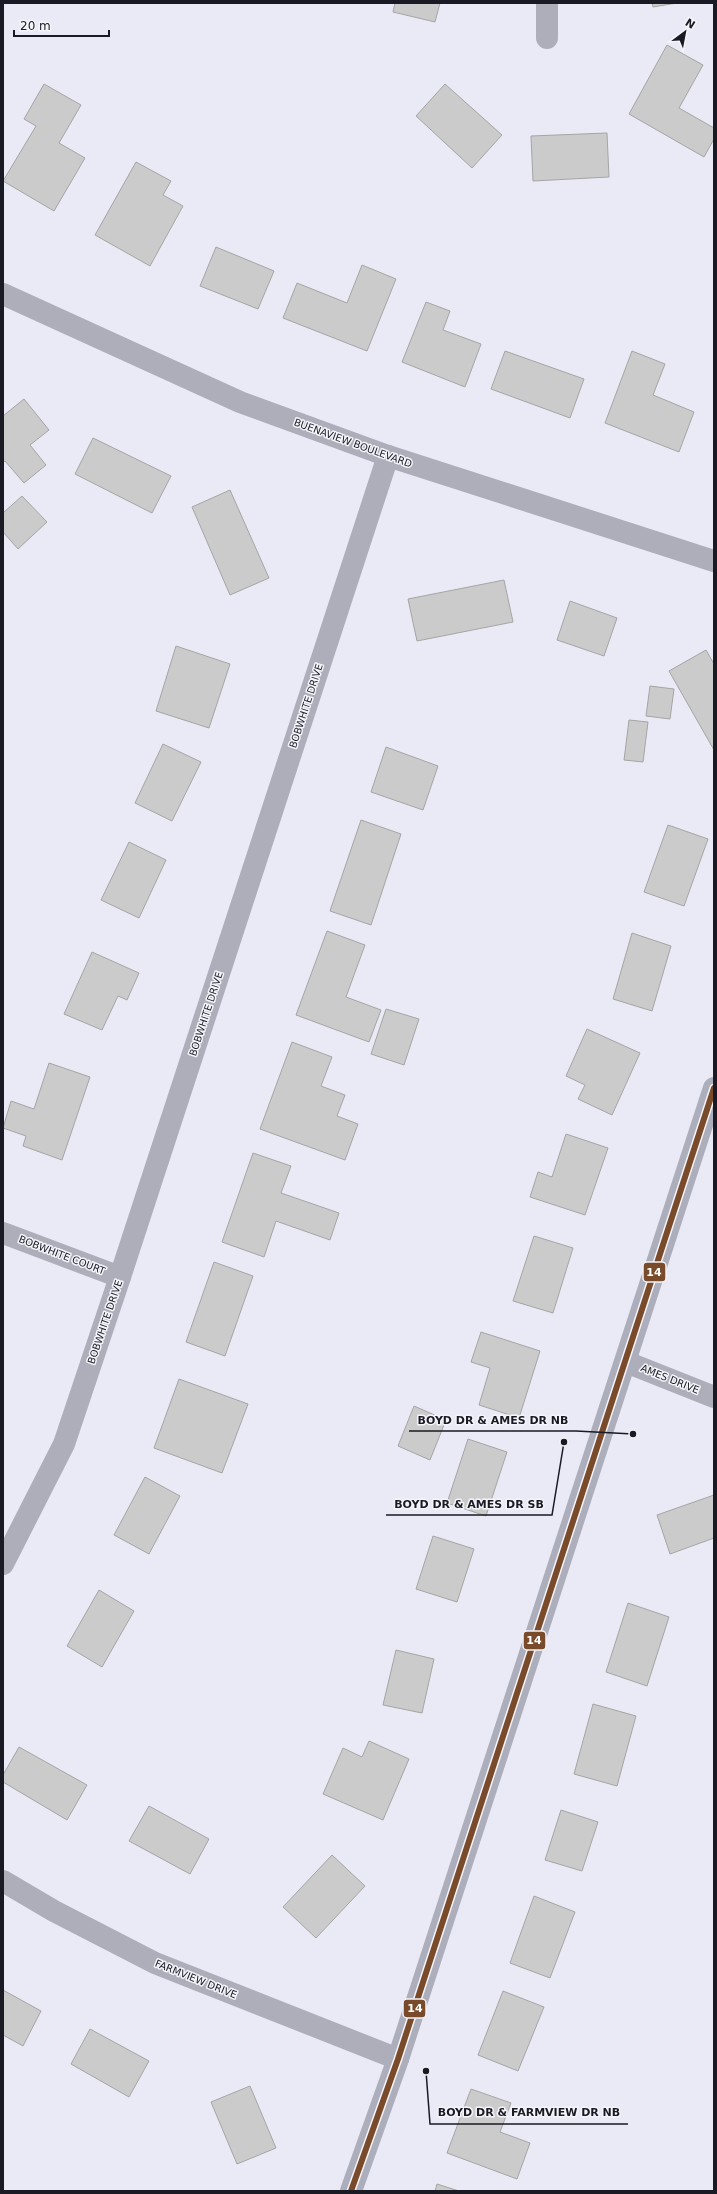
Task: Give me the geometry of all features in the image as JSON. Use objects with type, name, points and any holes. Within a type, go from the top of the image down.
[{"type":"street","points":[[547,3],[547,38]]},
{"type":"street","name":"BUENAVIEW BOULEVARD","points":[[3,294],[240,402],[388,456],[714,562]]},
{"type":"street","name":"BOBWHITE DRIVE","points":[[3,1564],[64,1444],[388,456]]},
{"type":"street","points":[[351,2191],[398,2059],[714,1088]]},
{"type":"street","name":"BOBWHITE COURT","points":[[3,1233],[120,1277]]},
{"type":"street","name":"AMES DRIVE","points":[[626,1362],[714,1397]]},
{"type":"street","name":"FARMVIEW DRIVE","points":[[3,1881],[54,1911],[155,1963],[398,2059]]},
{"type":"building","points":[[395,3],[440,3],[435,22],[393,12]]},
{"type":"building","points":[[652,3],[677,3],[653,7]]},
{"type":"building","points":[[667,45],[703,65],[679,108],[714,128],[714,139],[704,157],[629,114]]},
{"type":"building","points":[[44,84],[81,105],[59,143],[85,158],[54,211],[3,181],[36,126],[24,119]]},
{"type":"building","points":[[445,84],[502,135],[472,168],[416,116]]},
{"type":"building","points":[[607,133],[609,177],[533,181],[531,136]]},
{"type":"building","points":[[136,162],[171,181],[163,195],[183,206],[150,266],[95,235]]},
{"type":"building","points":[[216,247],[274,271],[258,309],[200,286]]},
{"type":"building","points":[[362,265],[396,279],[367,351],[283,318],[297,283],[347,303]]},
{"type":"building","points":[[426,302],[450,311],[443,330],[481,344],[465,387],[402,362]]},
{"type":"building","points":[[505,351],[584,379],[570,418],[491,389]]},
{"type":"building","points":[[632,351],[665,364],[653,395],[694,412],[679,452],[605,423]]},
{"type":"building","points":[[24,399],[49,430],[30,445],[46,465],[24,483],[5,461],[3,463],[3,416]]},
{"type":"building","points":[[93,438],[171,476],[152,513],[75,474]]},
{"type":"building","points":[[230,490],[269,578],[230,595],[192,507]]},
{"type":"building","points":[[22,496],[47,522],[18,549],[3,532],[3,513]]},
{"type":"building","points":[[504,580],[513,622],[417,641],[408,599]]},
{"type":"building","points":[[570,601],[617,618],[604,656],[557,640]]},
{"type":"building","points":[[176,646],[230,664],[209,728],[156,711]]},
{"type":"building","points":[[706,650],[714,664],[714,750],[669,671]]},
{"type":"building","points":[[650,686],[674,689],[670,719],[646,716]]},
{"type":"building","points":[[629,720],[648,722],[643,762],[624,760]]},
{"type":"building","points":[[163,744],[201,762],[172,821],[135,803]]},
{"type":"building","points":[[386,747],[438,766],[423,810],[371,792]]},
{"type":"building","points":[[361,820],[401,834],[371,925],[330,911]]},
{"type":"building","points":[[668,825],[708,839],[684,906],[644,892]]},
{"type":"building","points":[[129,842],[166,860],[139,918],[101,900]]},
{"type":"building","points":[[327,931],[365,945],[346,997],[381,1010],[369,1042],[296,1015]]},
{"type":"building","points":[[632,933],[671,946],[652,1011],[613,999]]},
{"type":"building","points":[[92,952],[139,973],[127,1000],[118,996],[102,1030],[64,1014]]},
{"type":"building","points":[[386,1009],[419,1019],[404,1065],[371,1054]]},
{"type":"building","points":[[587,1029],[640,1053],[612,1115],[578,1099],[585,1085],[566,1076]]},
{"type":"building","points":[[292,1042],[332,1057],[321,1086],[345,1095],[337,1116],[358,1124],[345,1160],[260,1129]]},
{"type":"building","points":[[49,1063],[90,1077],[62,1160],[23,1146],[26,1136],[3,1128],[11,1101],[34,1109]]},
{"type":"building","points":[[566,1134],[608,1148],[585,1215],[530,1197],[538,1172],[552,1177]]},
{"type":"building","points":[[253,1153],[291,1166],[281,1193],[339,1213],[330,1240],[276,1221],[264,1257],[222,1242]]},
{"type":"building","points":[[534,1236],[573,1248],[553,1313],[513,1301]]},
{"type":"building","points":[[214,1262],[253,1276],[225,1356],[186,1342]]},
{"type":"building","points":[[481,1332],[540,1351],[519,1418],[479,1405],[490,1368],[471,1362]]},
{"type":"building","points":[[179,1379],[248,1404],[222,1473],[154,1448]]},
{"type":"building","points":[[414,1406],[446,1420],[430,1460],[398,1446]]},
{"type":"building","points":[[468,1439],[507,1452],[486,1516],[447,1503]]},
{"type":"building","points":[[145,1477],[180,1496],[149,1554],[114,1535]]},
{"type":"building","points":[[714,1495],[714,1538],[670,1554],[657,1515]]},
{"type":"building","points":[[433,1536],[474,1549],[457,1602],[416,1589]]},
{"type":"building","points":[[99,1590],[134,1611],[102,1667],[67,1646]]},
{"type":"building","points":[[628,1603],[669,1617],[647,1686],[606,1672]]},
{"type":"building","points":[[396,1650],[434,1659],[422,1713],[383,1705]]},
{"type":"building","points":[[593,1704],[636,1716],[617,1786],[574,1774]]},
{"type":"building","points":[[369,1741],[409,1759],[383,1820],[323,1794],[343,1748],[362,1757]]},
{"type":"building","points":[[19,1747],[87,1785],[67,1820],[3,1782],[3,1775]]},
{"type":"building","points":[[149,1806],[209,1839],[190,1874],[129,1841]]},
{"type":"building","points":[[561,1810],[598,1822],[582,1871],[545,1860]]},
{"type":"building","points":[[332,1855],[365,1886],[316,1938],[283,1907]]},
{"type":"building","points":[[534,1896],[575,1912],[550,1978],[510,1963]]},
{"type":"building","points":[[3,1990],[41,2011],[23,2046],[3,2035]]},
{"type":"building","points":[[503,1991],[544,2007],[518,2071],[478,2055]]},
{"type":"building","points":[[90,2029],[149,2061],[129,2097],[71,2064]]},
{"type":"building","points":[[250,2086],[276,2148],[237,2164],[211,2102]]},
{"type":"building","points":[[471,2089],[511,2103],[500,2132],[530,2143],[517,2179],[447,2153]]},
{"type":"building","points":[[437,2184],[459,2191],[435,2191]]},
{"type":"transit line","name":"14","points":[[351,2191],[398,2059],[714,1088]]},
{"type":"place","name":"BOYD DR & AMES DR NB","points":[[633,1434]]},
{"type":"place","name":"BOYD DR & AMES DR SB","points":[[564,1442]]},
{"type":"place","name":"BOYD DR & FARMVIEW DR NB","points":[[426,2071]]}]
